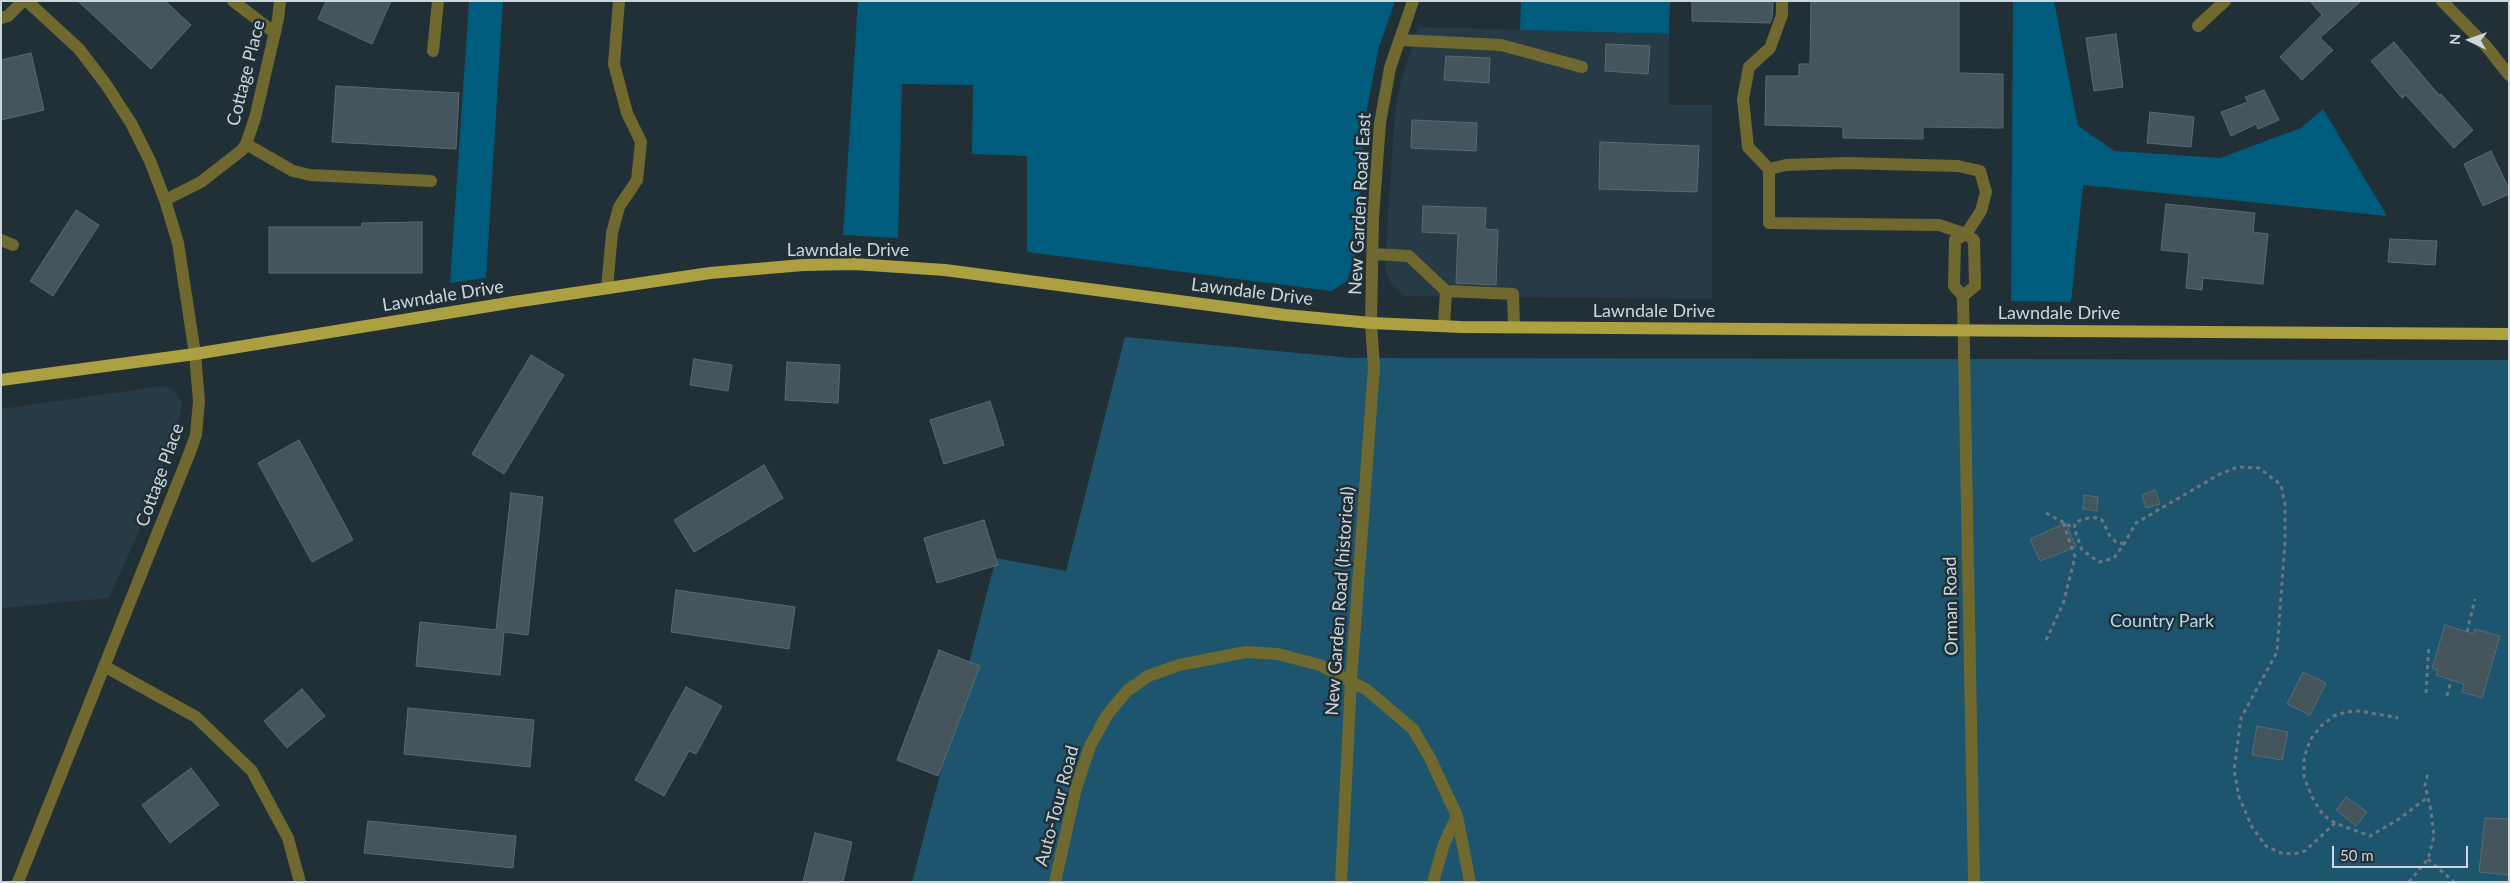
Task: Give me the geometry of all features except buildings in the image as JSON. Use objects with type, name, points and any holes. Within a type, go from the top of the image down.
[{"type":"main road","name":"Lawndale Drive","points":[[1,380],[195,354],[608,288],[755,268],[837,265],[901,266],[1285,315],[1371,323],[1514,327],[2509,334]]},
{"type":"street","points":[[1,18],[8,16],[22,1]]},
{"type":"street","name":"Cottage Place","points":[[18,882],[196,435],[199,401],[195,354],[178,243],[165,200],[131,123],[105,83],[78,49],[27,1]]},
{"type":"street","points":[[233,1],[275,33]]},
{"type":"street","name":"Cottage Place","points":[[165,200],[201,182],[242,150],[246,144],[255,118],[275,33],[280,1]]},
{"type":"street","points":[[433,51],[438,1]]},
{"type":"street","points":[[608,288],[612,233],[619,207],[637,180],[641,142],[627,113],[614,64],[618,1]]},
{"type":"street","name":"New Garden Road East","points":[[1371,323],[1372,254],[1380,123],[1390,68],[1413,1]]},
{"type":"street","points":[[1769,169],[1786,165],[1845,163],[1958,166],[1980,171],[1986,192],[1981,211],[1966,234],[1955,240],[1954,286],[1963,296],[1974,286],[1974,240],[1966,234],[1939,225],[1769,224],[1769,169],[1748,146],[1743,100],[1750,67],[1770,48],[1782,15],[1782,1]]},
{"type":"street","points":[[2198,26],[2225,1]]},
{"type":"street","points":[[2442,1],[2486,46],[2509,75]]},
{"type":"street","points":[[1400,40],[1502,45],[1582,67]]},
{"type":"street","points":[[246,144],[293,171],[310,175],[431,180]]},
{"type":"street","points":[[1372,254],[1409,256],[1446,292],[1513,294],[1514,327]]},
{"type":"street","points":[[1444,326],[1446,292]]},
{"type":"street","name":"Orman Road","points":[[1963,296],[1974,882]]},
{"type":"street","name":"New Garden Road (historical)","points":[[1341,882],[1351,680],[1374,368],[1371,323]]},
{"type":"street","name":"Auto-Tour Road","points":[[1055,882],[1076,788],[1090,746],[1107,715],[1127,690],[1148,676],[1179,665],[1246,652],[1278,654],[1305,660],[1351,680],[1384,702],[1413,728],[1430,758],[1457,816],[1470,882]]},
{"type":"street","points":[[104,666],[196,717],[252,772],[288,838],[300,882]]},
{"type":"street","points":[[1433,882],[1444,844],[1457,816]]},
{"type":"path","points":[[2124,544],[2116,542],[2110,536],[2102,520],[2093,518],[2076,522],[2074,528],[2082,550],[2098,562],[2114,558],[2124,544],[2136,523],[2220,474],[2238,467],[2259,468],[2281,485],[2285,504],[2285,541],[2277,652],[2241,718],[2234,770],[2240,796],[2252,827],[2266,846],[2281,853],[2294,854],[2305,851],[2335,823]]},
{"type":"path","points":[[2046,513],[2074,528]]},
{"type":"path","points":[[2046,640],[2063,604],[2075,557],[2063,522]]},
{"type":"path","points":[[2468,632],[2475,599]]},
{"type":"path","points":[[2426,693],[2429,645]]},
{"type":"path","points":[[2447,696],[2451,680]]},
{"type":"path","points":[[2398,718],[2360,711],[2346,712],[2328,721],[2310,740],[2304,758],[2304,777],[2312,797],[2323,815],[2335,823],[2370,836],[2399,819],[2428,797]]},
{"type":"path","points":[[2409,882],[2428,859],[2434,836],[2425,785],[2428,773]]},
{"type":"path","points":[[2428,859],[2454,882]]},
{"type":"shaded area","points":[[469,1],[503,1],[486,278],[450,283]]},
{"type":"shaded area","points":[[858,1],[1395,1],[1378,50],[1364,126],[1356,252],[1347,281],[1331,291],[1027,252],[1027,156],[972,154],[973,85],[902,84],[898,238],[843,235]]},
{"type":"shaded area","points":[[1521,1],[1670,1],[1669,34],[1520,30]]},
{"type":"shaded area","points":[[2013,1],[2054,1],[2078,126],[2115,151],[2220,158],[2301,128],[2323,109],[2387,216],[2083,185],[2071,302],[2011,301]]},
{"type":"shaded area","points":[[1419,27],[1669,34],[1669,105],[1712,105],[1712,299],[1403,296],[1391,284],[1385,267],[1389,199],[1395,112],[1401,81]]},
{"type":"shaded area","points":[[163,386],[172,389],[182,402],[178,429],[165,474],[109,598],[1,608],[1,409]]},
{"type":"green space","name":"Country Park","points":[[1125,337],[1352,358],[2509,360],[2509,882],[912,882],[996,558],[1066,571]]}]
